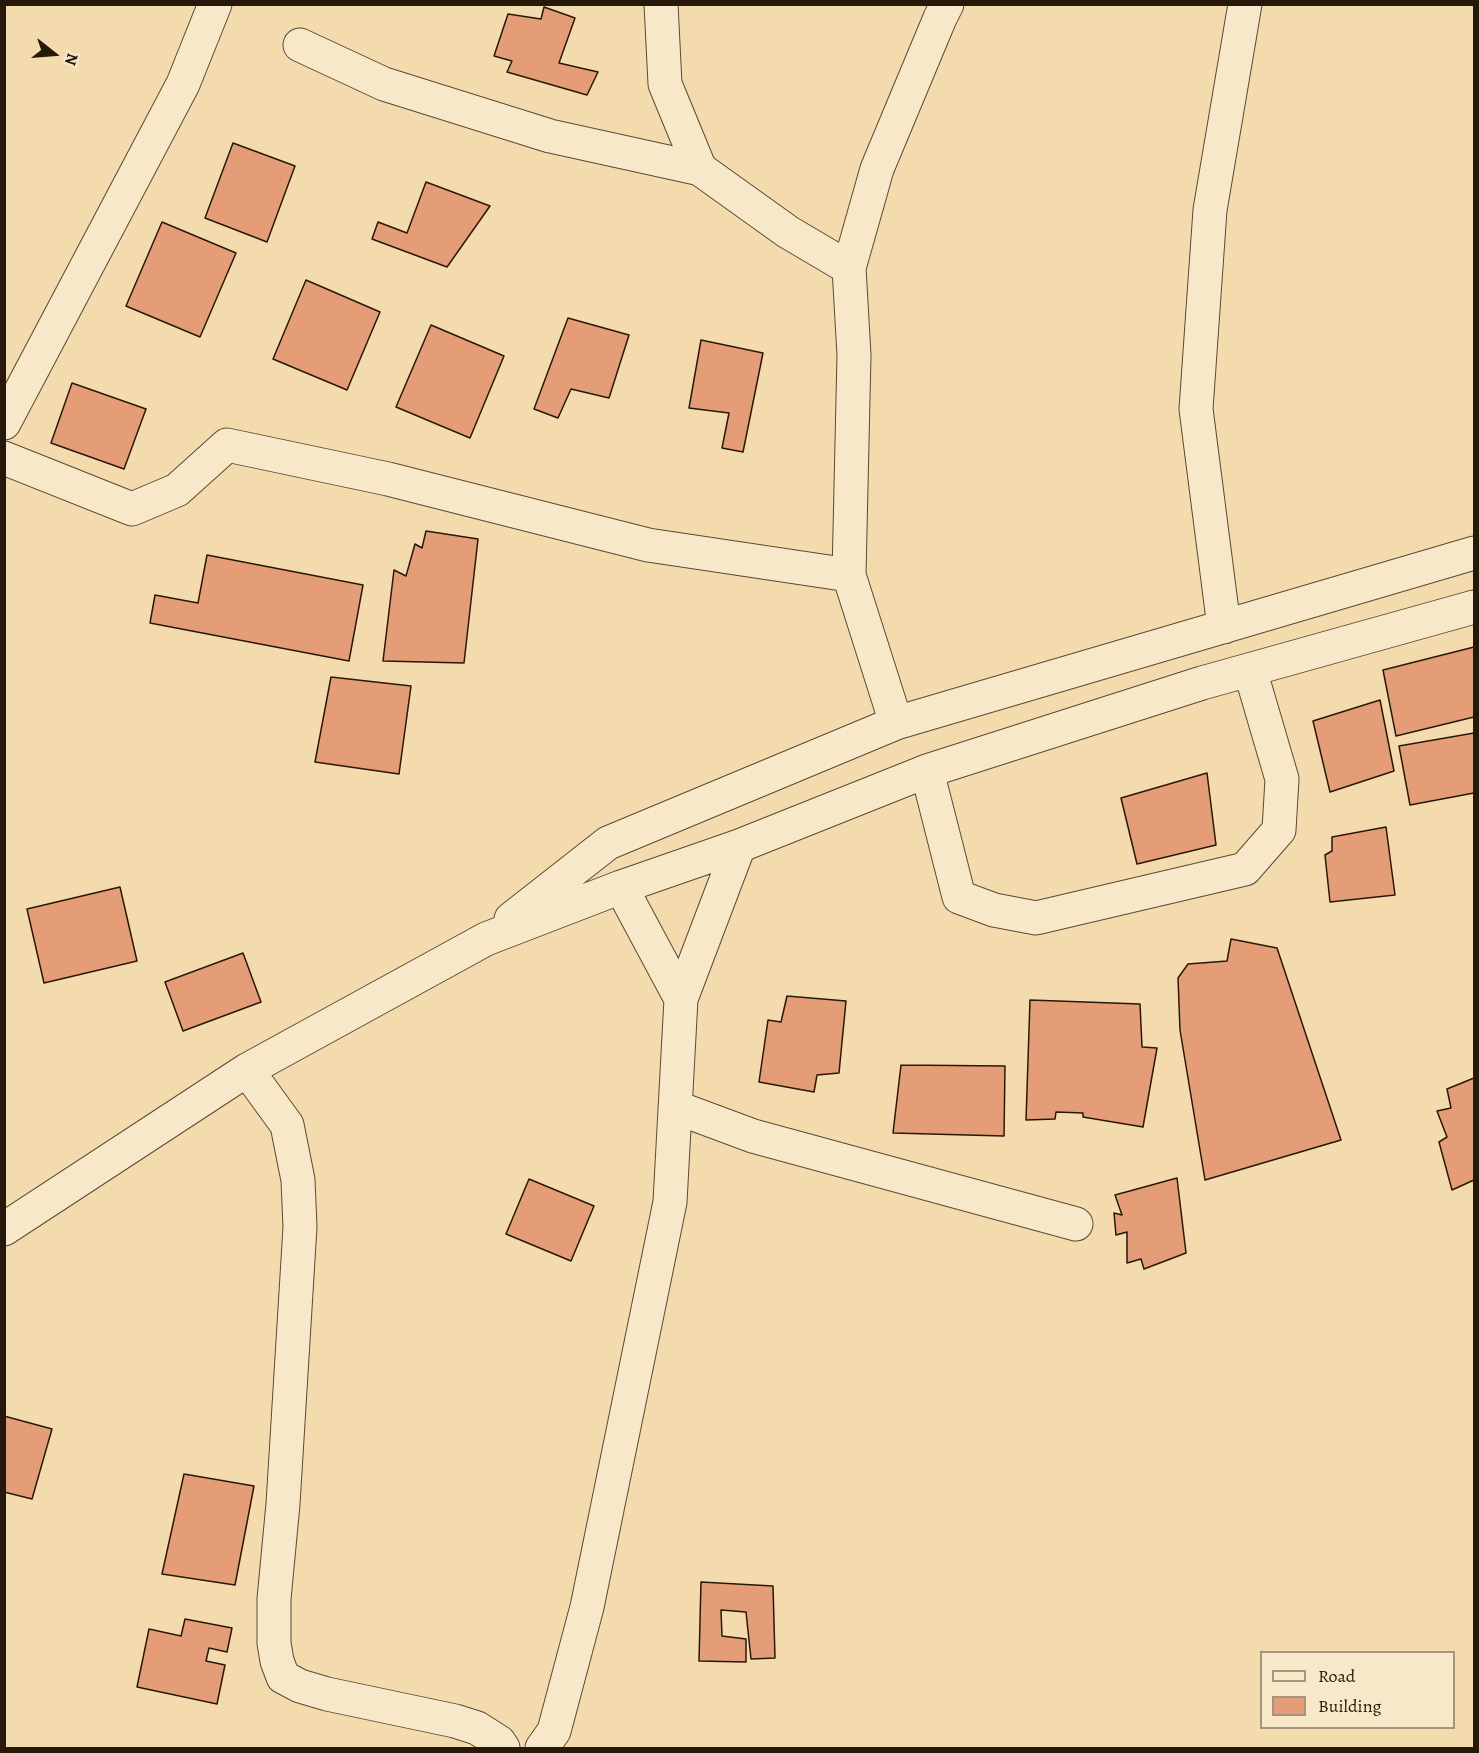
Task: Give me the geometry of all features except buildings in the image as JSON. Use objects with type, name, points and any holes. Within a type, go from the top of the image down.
[{"type":"street","points":[[4,423],[183,84],[215,4]]},
{"type":"street","points":[[661,4],[664,84],[700,169]]},
{"type":"street","points":[[896,723],[849,575],[854,355],[849,268],[877,169],[947,4]]},
{"type":"street","points":[[1224,627],[1196,409],[1210,210],[1245,4]]},
{"type":"street","points":[[300,45],[384,84],[550,136],[700,169],[788,232],[849,268]]},
{"type":"street","points":[[4,458],[132,509],[177,490],[227,445],[388,479],[648,545],[849,575]]},
{"type":"street","points":[[486,939],[608,843],[896,723],[1474,553]]},
{"type":"street","points":[[4,1229],[247,1070],[486,939],[621,887],[739,846],[927,771],[1250,670],[1474,607]]},
{"type":"street","points":[[927,771],[959,897],[994,910],[1036,918],[1245,869],[1279,830],[1282,779],[1250,670]]},
{"type":"street","points":[[542,1749],[554,1731],[586,1607],[670,1202],[681,999],[739,846]]},
{"type":"street","points":[[621,887],[681,999]]},
{"type":"street","points":[[247,1070],[287,1125],[298,1180],[300,1227],[283,1504],[274,1599],[274,1643],[283,1677],[300,1686],[327,1694],[477,1728],[499,1742],[503,1749]]},
{"type":"street","points":[[675,1107],[753,1136],[1076,1224]]}]
